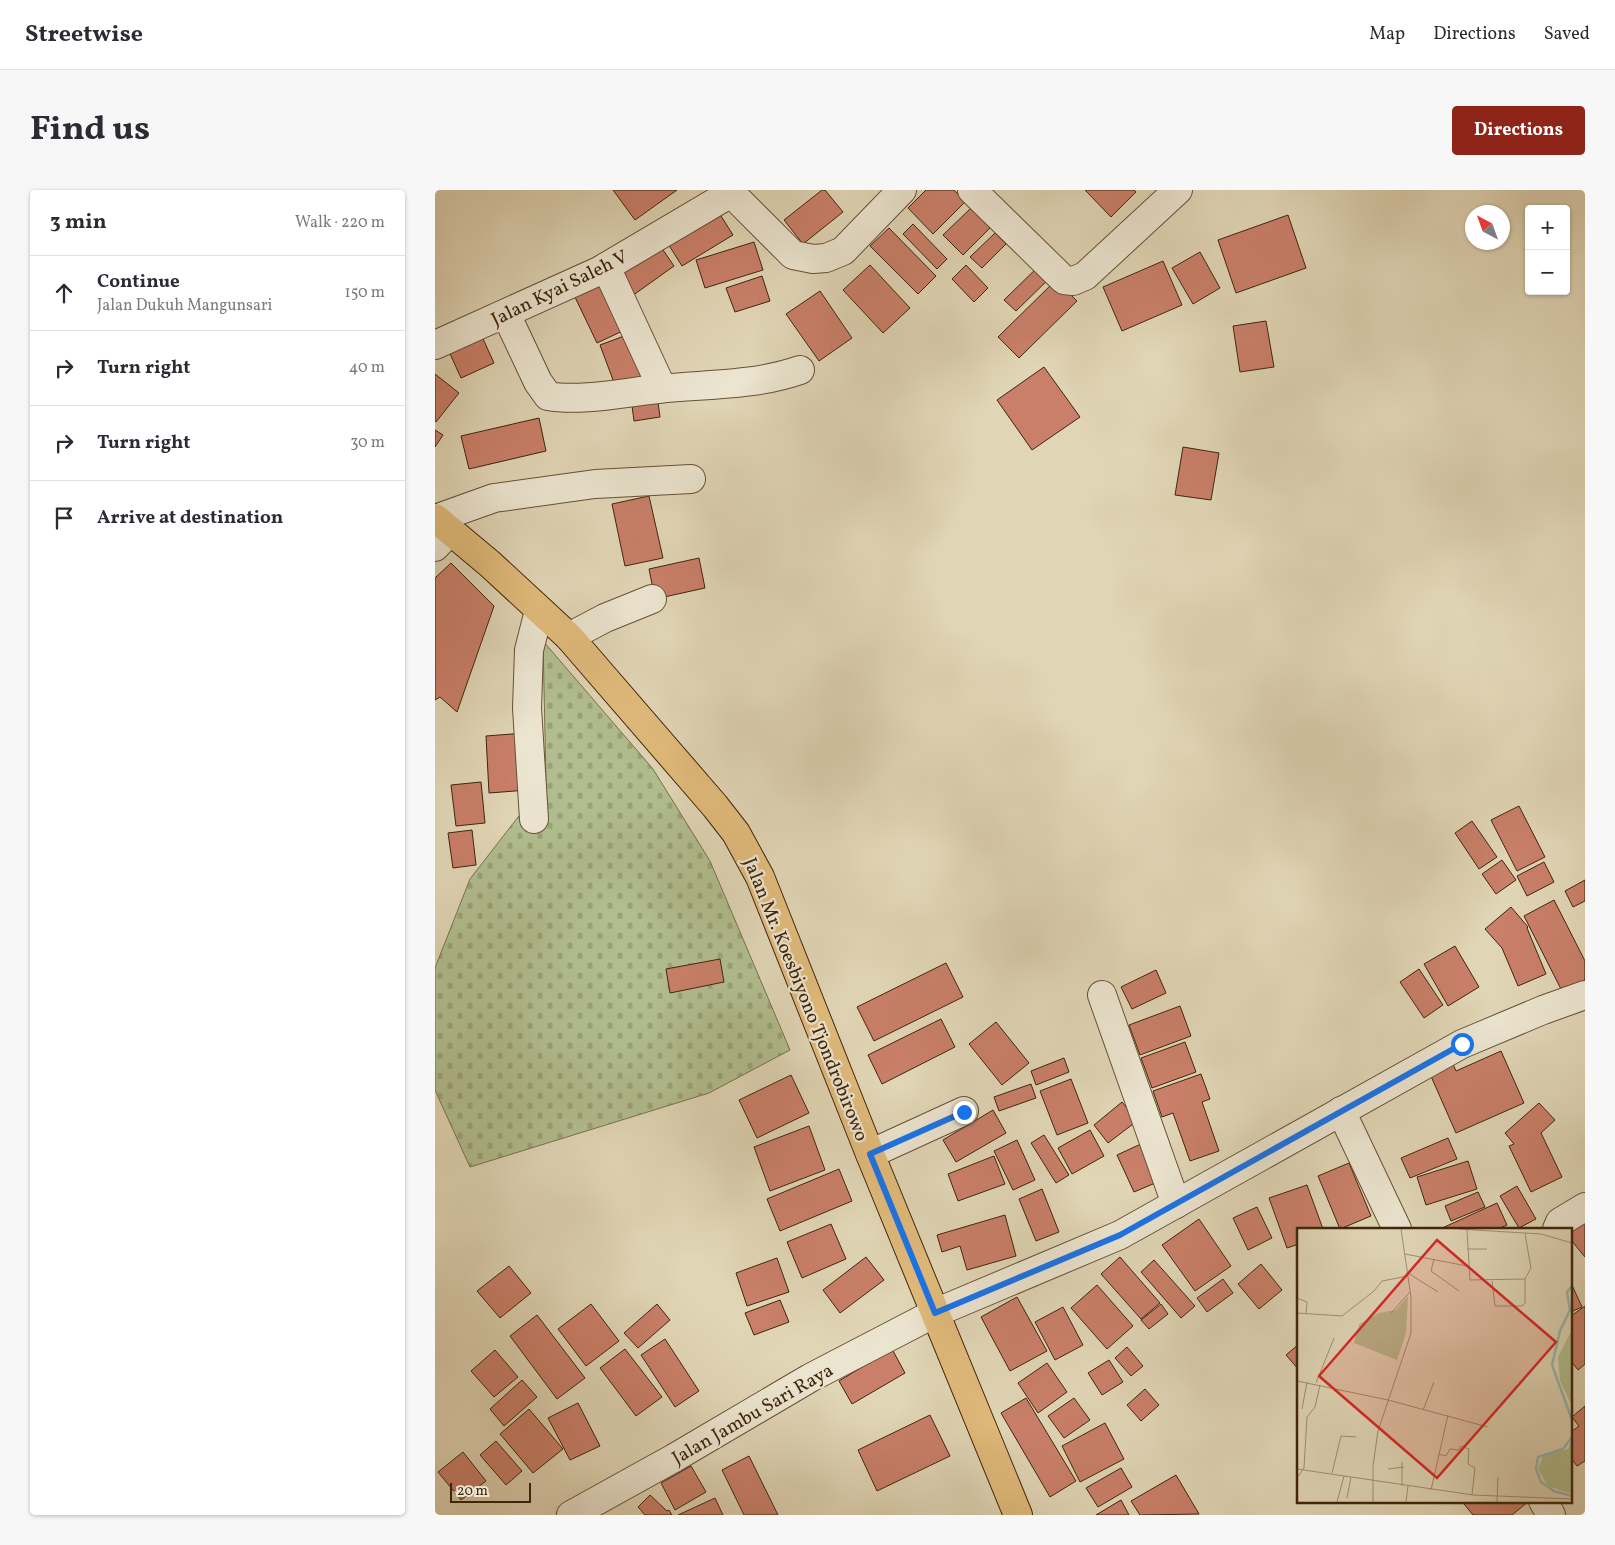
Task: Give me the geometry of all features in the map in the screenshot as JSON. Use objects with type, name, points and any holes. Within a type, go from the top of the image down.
[{"type":"main road","name":"Jalan Mr. Koesbiyono Tjondrobirowo","points":[[439,529],[490,564],[569,637],[715,806],[736,833],[760,877],[870,1154],[1018,1515]]},
{"type":"street","points":[[730,192],[793,255],[813,259],[826,258],[843,250],[902,190]]},
{"type":"street","points":[[972,190],[1064,280],[1073,281],[1085,276],[1178,190]]},
{"type":"street","name":"Jalan Kyai Saleh V","points":[[435,344],[506,314],[606,267],[730,192]]},
{"type":"street","points":[[606,267],[662,388]]},
{"type":"street","points":[[506,314],[544,392],[548,396],[557,398],[759,380],[799,370]]},
{"type":"street","points":[[439,529],[494,498],[595,484],[691,479]]},
{"type":"street","points":[[569,637],[605,618],[652,599]]},
{"type":"street","points":[[534,819],[527,708],[529,650],[539,611]]},
{"type":"street","points":[[1102,995],[1176,1204]]},
{"type":"street","name":"Jalan Jambu Sari Raya","points":[[571,1515],[674,1458],[810,1378],[935,1313],[1120,1235],[1462,1044],[1543,1010],[1585,995]]},
{"type":"street","points":[[1341,1110],[1397,1228]]},
{"type":"street","points":[[870,1154],[964,1112]]},
{"type":"street","points":[[1557,1228],[1560,1222],[1585,1207]]},
{"type":"street","points":[[1544,1502],[1551,1515]]},
{"type":"green space","points":[[543,641],[653,769],[710,861],[790,1050],[709,1093],[470,1167],[435,1090],[435,968],[470,879],[546,781]]},
{"type":"building","points":[[613,190],[677,190],[635,220]]},
{"type":"building","points":[[822,190],[825,190],[843,212],[803,244],[784,220]]},
{"type":"building","points":[[926,190],[954,190],[965,202],[933,234],[908,208]]},
{"type":"building","points":[[1085,190],[1134,190],[1136,192],[1111,217]]},
{"type":"building","points":[[716,208],[733,235],[682,266],[665,239]]},
{"type":"building","points":[[971,208],[990,228],[963,255],[943,235]]},
{"type":"building","points":[[1288,215],[1306,268],[1236,293],[1218,240]]},
{"type":"building","points":[[913,224],[947,259],[937,269],[903,234]]},
{"type":"building","points":[[889,228],[936,276],[918,294],[870,246]]},
{"type":"building","points":[[995,233],[1006,244],[982,268],[970,257]]},
{"type":"building","points":[[754,242],[763,270],[705,288],[696,260]]},
{"type":"building","points":[[659,244],[674,266],[632,296],[616,273]]},
{"type":"building","points":[[1200,252],[1220,288],[1193,304],[1172,268]]},
{"type":"building","points":[[1163,261],[1182,305],[1122,331],[1103,287]]},
{"type":"building","points":[[1043,262],[1055,273],[1016,311],[1004,300]]},
{"type":"building","points":[[870,265],[910,308],[883,333],[843,290]]},
{"type":"building","points":[[966,265],[988,288],[974,302],[952,279]]},
{"type":"building","points":[[762,276],[770,301],[735,312],[726,288]]},
{"type":"building","points":[[606,279],[629,328],[597,343],[574,295]]},
{"type":"building","points":[[1056,280],[1077,301],[1019,358],[998,337]]},
{"type":"building","points":[[820,291],[852,338],[819,361],[786,314]]},
{"type":"building","points":[[1266,321],[1274,367],[1240,372],[1233,326]]},
{"type":"building","points":[[479,330],[494,363],[461,378],[446,345]]},
{"type":"building","points":[[632,333],[648,376],[616,388],[600,345]]},
{"type":"building","points":[[1044,367],[1080,417],[1032,450],[997,400]]},
{"type":"building","points":[[435,374],[459,393],[436,422],[435,421]]},
{"type":"building","points":[[657,395],[660,417],[634,421],[631,398]]},
{"type":"building","points":[[539,418],[546,451],[469,469],[461,436]]},
{"type":"building","points":[[435,430],[443,435],[435,447]]},
{"type":"building","points":[[1183,447],[1219,453],[1211,500],[1175,495]]},
{"type":"building","points":[[649,496],[663,558],[625,566],[612,504]]},
{"type":"building","points":[[699,558],[705,588],[655,599],[649,569]]},
{"type":"building","points":[[451,563],[494,606],[457,712],[440,697],[435,700],[435,578]]},
{"type":"building","points":[[525,733],[528,790],[489,793],[486,736]]},
{"type":"building","points":[[481,782],[485,823],[456,826],[451,785]]},
{"type":"building","points":[[1519,806],[1545,857],[1517,871],[1491,820]]},
{"type":"building","points":[[1472,821],[1497,857],[1479,869],[1455,833]]},
{"type":"building","points":[[472,830],[476,865],[453,868],[448,833]]},
{"type":"building","points":[[1502,860],[1516,880],[1496,894],[1482,874]]},
{"type":"building","points":[[1544,862],[1554,882],[1527,896],[1517,876]]},
{"type":"building","points":[[1585,880],[1585,901],[1573,907],[1565,891]]},
{"type":"building","points":[[1554,900],[1585,961],[1585,980],[1562,991],[1524,916]]},
{"type":"building","points":[[1511,907],[1528,927],[1546,974],[1518,986],[1502,948],[1485,929]]},
{"type":"building","points":[[1455,946],[1479,987],[1448,1006],[1424,964]]},
{"type":"building","points":[[720,959],[724,982],[670,993],[666,969]]},
{"type":"building","points":[[946,963],[963,997],[874,1041],[857,1007]]},
{"type":"building","points":[[1419,969],[1443,1005],[1424,1018],[1400,982]]},
{"type":"building","points":[[1156,970],[1166,993],[1132,1009],[1121,987]]},
{"type":"building","points":[[1180,1006],[1191,1036],[1140,1055],[1129,1025]]},
{"type":"building","points":[[941,1019],[955,1047],[882,1084],[868,1055]]},
{"type":"building","points":[[996,1022],[1029,1063],[1002,1085],[969,1044]]},
{"type":"building","points":[[1185,1042],[1196,1072],[1152,1088],[1141,1058]]},
{"type":"building","points":[[1501,1051],[1524,1103],[1456,1133],[1430,1074],[1453,1064],[1456,1071]]},
{"type":"building","points":[[1064,1058],[1069,1072],[1036,1085],[1031,1071]]},
{"type":"building","points":[[1201,1074],[1210,1099],[1202,1102],[1219,1151],[1190,1161],[1173,1113],[1162,1117],[1153,1091]]},
{"type":"building","points":[[791,1075],[809,1113],[757,1138],[739,1100]]},
{"type":"building","points":[[1071,1079],[1088,1123],[1057,1135],[1040,1091]]},
{"type":"building","points":[[1031,1084],[1036,1098],[999,1111],[994,1097]]},
{"type":"building","points":[[1122,1102],[1137,1121],[1108,1143],[1094,1125]]},
{"type":"building","points":[[1539,1103],[1555,1120],[1541,1133],[1562,1177],[1531,1192],[1509,1146],[1514,1144],[1505,1133]]},
{"type":"building","points":[[993,1110],[1006,1133],[956,1162],[943,1140]]},
{"type":"building","points":[[809,1126],[825,1170],[770,1191],[754,1147]]},
{"type":"building","points":[[1090,1130],[1104,1156],[1072,1174],[1058,1148]]},
{"type":"building","points":[[1044,1135],[1069,1175],[1056,1183],[1031,1143]]},
{"type":"building","points":[[1448,1138],[1457,1159],[1410,1178],[1401,1158]]},
{"type":"building","points":[[1017,1140],[1035,1180],[1013,1190],[994,1151]]},
{"type":"building","points":[[1143,1143],[1160,1181],[1134,1192],[1117,1155]]},
{"type":"building","points":[[994,1156],[1005,1184],[958,1201],[948,1174]]},
{"type":"building","points":[[1468,1161],[1477,1189],[1426,1205],[1417,1177]]},
{"type":"building","points":[[1349,1163],[1371,1216],[1340,1228],[1318,1176]]},
{"type":"building","points":[[839,1169],[852,1201],[780,1231],[767,1199]]},
{"type":"building","points":[[1307,1185],[1323,1228],[1297,1228],[1297,1245],[1287,1248],[1269,1198]]},
{"type":"building","points":[[1517,1186],[1536,1219],[1519,1228],[1500,1196]]},
{"type":"building","points":[[1042,1189],[1059,1232],[1036,1241],[1019,1199]]},
{"type":"building","points":[[1478,1192],[1485,1207],[1451,1221],[1445,1206]]},
{"type":"building","points":[[1497,1203],[1507,1225],[1500,1228],[1442,1228]]},
{"type":"building","points":[[1257,1207],[1272,1238],[1248,1250],[1233,1218]]},
{"type":"building","points":[[1585,1211],[1585,1257],[1573,1242],[1572,1228]]},
{"type":"building","points":[[1005,1215],[1016,1256],[967,1270],[960,1246],[942,1252],[937,1235]]},
{"type":"building","points":[[1199,1219],[1231,1266],[1195,1291],[1162,1245]]},
{"type":"building","points":[[831,1224],[846,1259],[802,1278],[787,1242]]},
{"type":"building","points":[[866,1257],[884,1280],[840,1313],[823,1290]]},
{"type":"building","points":[[1120,1257],[1160,1303],[1141,1319],[1101,1274]]},
{"type":"building","points":[[777,1258],[789,1292],[747,1306],[736,1273]]},
{"type":"building","points":[[1154,1260],[1195,1306],[1181,1318],[1141,1272]]},
{"type":"building","points":[[1261,1264],[1282,1290],[1259,1309],[1238,1284]]},
{"type":"building","points":[[509,1266],[531,1293],[500,1318],[477,1291]]},
{"type":"building","points":[[1223,1279],[1233,1293],[1207,1312],[1197,1298]]},
{"type":"building","points":[[1097,1285],[1133,1326],[1107,1349],[1071,1308]]},
{"type":"building","points":[[1573,1287],[1582,1307],[1573,1311]]},
{"type":"building","points":[[1017,1297],[1047,1351],[1010,1371],[981,1317]]},
{"type":"building","points":[[780,1300],[789,1322],[754,1335],[745,1313]]},
{"type":"building","points":[[591,1304],[619,1341],[586,1366],[558,1329]]},
{"type":"building","points":[[657,1304],[670,1320],[638,1348],[624,1333]]},
{"type":"building","points":[[1161,1304],[1168,1314],[1149,1329],[1141,1320]]},
{"type":"building","points":[[1585,1306],[1585,1364],[1578,1370],[1573,1364],[1573,1315]]},
{"type":"building","points":[[1063,1307],[1083,1345],[1055,1360],[1035,1322]]},
{"type":"building","points":[[537,1315],[585,1378],[557,1399],[510,1336]]},
{"type":"building","points":[[665,1339],[699,1391],[675,1407],[641,1355]]},
{"type":"building","points":[[1297,1346],[1297,1368],[1286,1355]]},
{"type":"building","points":[[1127,1347],[1143,1366],[1131,1376],[1115,1358]]},
{"type":"building","points":[[625,1349],[662,1397],[636,1416],[600,1368]]},
{"type":"building","points":[[892,1349],[905,1373],[852,1404],[839,1381]]},
{"type":"building","points":[[495,1350],[518,1377],[494,1397],[471,1371]]},
{"type":"building","points":[[1109,1360],[1123,1382],[1102,1395],[1088,1373]]},
{"type":"building","points":[[1047,1363],[1067,1392],[1038,1413],[1018,1383]]},
{"type":"building","points":[[522,1380],[537,1397],[504,1426],[490,1409]]},
{"type":"building","points":[[1145,1389],[1159,1405],[1141,1421],[1127,1405]]},
{"type":"building","points":[[1026,1398],[1076,1481],[1050,1497],[1001,1413]]},
{"type":"building","points":[[1074,1398],[1090,1420],[1064,1438],[1048,1416]]},
{"type":"building","points":[[578,1403],[600,1446],[570,1460],[548,1418]]},
{"type":"building","points":[[1585,1406],[1585,1461],[1577,1466],[1573,1461],[1573,1430],[1579,1426],[1573,1416]]},
{"type":"building","points":[[529,1409],[563,1449],[533,1473],[500,1434]]},
{"type":"building","points":[[930,1415],[950,1456],[877,1491],[858,1450]]},
{"type":"building","points":[[1105,1423],[1124,1459],[1080,1482],[1062,1446]]},
{"type":"building","points":[[496,1441],[522,1471],[506,1485],[480,1455]]},
{"type":"building","points":[[463,1452],[486,1481],[461,1500],[438,1472]]},
{"type":"building","points":[[749,1456],[778,1515],[744,1515],[722,1470]]},
{"type":"building","points":[[691,1466],[706,1492],[675,1510],[661,1483]]},
{"type":"building","points":[[1121,1468],[1132,1487],[1098,1507],[1086,1488]]},
{"type":"building","points":[[1176,1475],[1199,1514],[1140,1515],[1131,1501]]},
{"type":"building","points":[[650,1495],[667,1511],[669,1510],[672,1515],[645,1515],[638,1507]]},
{"type":"building","points":[[715,1498],[723,1515],[678,1515]]},
{"type":"building","points":[[1121,1500],[1129,1515],[1096,1515]]},
{"type":"building","points":[[1467,1502],[1528,1502],[1512,1515],[1473,1515],[1464,1504]]},
{"type":"route","points":[[964,1112],[870,1154],[935,1313],[1120,1235],[1462,1044]]}]
